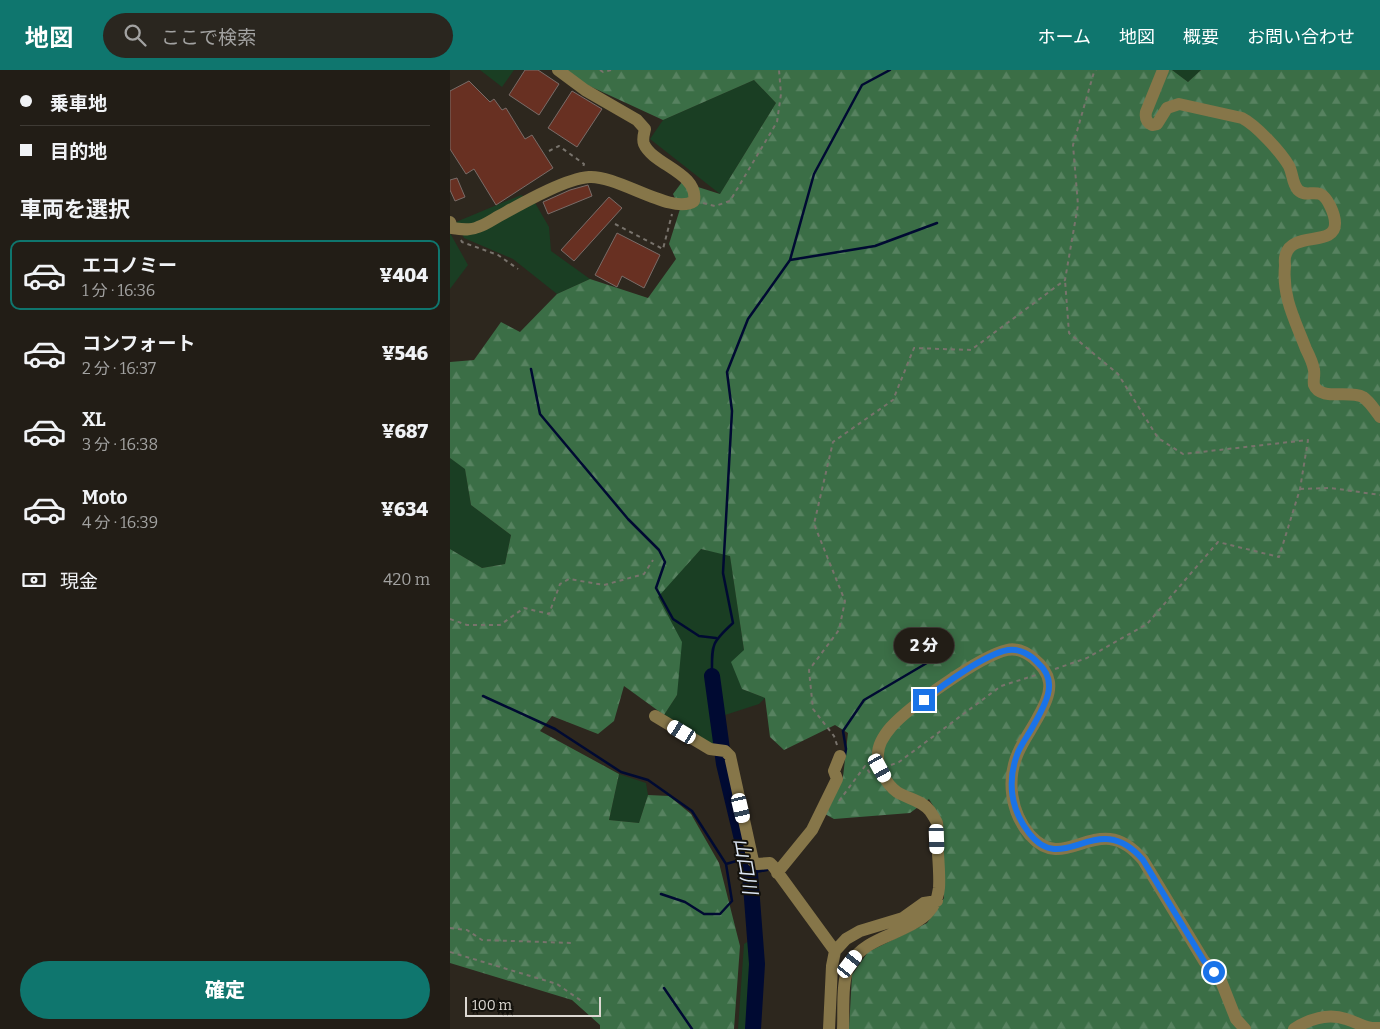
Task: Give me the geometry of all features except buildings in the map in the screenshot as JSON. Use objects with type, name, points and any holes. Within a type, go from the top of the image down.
[{"type":"street","points":[[451,225],[467,230],[478,227],[530,200],[579,178],[609,179],[674,204],[689,205],[694,201],[695,195],[687,180],[647,149],[643,142],[645,128],[637,120],[585,90],[558,70]]},
{"type":"street","points":[[1163,70],[1146,112],[1145,118],[1148,123],[1152,125],[1157,124],[1167,108],[1179,104],[1242,118],[1251,122],[1281,156],[1290,168],[1292,180],[1298,191],[1305,194],[1319,193],[1324,196],[1332,210],[1335,224],[1333,231],[1328,236],[1298,241],[1290,247],[1285,255],[1283,281],[1286,298],[1314,370],[1314,384],[1318,390],[1324,394],[1351,394],[1363,398],[1374,407],[1380,417]]},
{"type":"street","points":[[843,1029],[846,976],[850,964],[858,952],[870,944],[919,921],[937,901],[939,887],[937,823],[930,810],[920,802],[897,792],[877,774],[881,740],[912,708],[947,683],[993,655],[1009,649],[1018,650],[1038,663],[1046,672],[1049,682],[1043,708],[1018,753],[1012,775],[1014,804],[1018,816],[1030,836],[1054,850],[1064,850],[1096,839],[1106,838],[1126,844],[1136,851],[1204,961],[1221,981],[1236,1019],[1245,1029]]},
{"type":"street","points":[[655,716],[710,749],[721,751],[730,756],[753,861],[757,864],[770,864],[835,951]]},
{"type":"street","points":[[777,873],[812,830],[837,778],[834,771],[840,756]]},
{"type":"street","points":[[829,1029],[832,966],[835,951],[846,939],[860,931],[902,918],[924,903],[937,901]]},
{"type":"street","points":[[1294,1029],[1303,1023],[1317,1018],[1332,1016],[1347,1019],[1360,1026],[1380,1028]]},
{"type":"path","points":[[600,70],[603,72],[611,70]]},
{"type":"path","points":[[694,201],[715,206],[730,201],[777,122],[781,94],[779,70]]},
{"type":"path","points":[[836,806],[865,766],[877,774],[898,762],[1001,686],[1087,658],[1147,624],[1218,542],[1279,557],[1300,489],[1308,440],[1183,454],[1158,438],[1118,374],[1070,333],[1065,280],[1078,204],[1073,145],[1096,70]]},
{"type":"path","points":[[549,151],[559,146],[584,164],[579,178]]},
{"type":"path","points":[[615,224],[663,249],[674,204]]},
{"type":"path","points":[[451,225],[462,242],[498,255],[518,269]]},
{"type":"path","points":[[840,756],[834,736],[813,709],[809,670],[839,630],[845,600],[814,524],[833,442],[893,400],[914,348],[971,350],[1065,280]]},
{"type":"path","points":[[1300,489],[1331,488],[1380,495]]},
{"type":"path","points":[[450,619],[467,625],[500,625],[524,608],[549,614],[560,584],[569,579],[604,585],[644,574],[653,560]]},
{"type":"path","points":[[450,928],[467,930],[482,940],[573,943]]},
{"type":"path","points":[[450,952],[557,984],[583,1002]]},
{"type":"green space","points":[[480,70],[514,70],[502,87]]},
{"type":"green space","points":[[567,70],[1172,70],[1188,82],[1201,70],[1380,70],[1380,1029],[849,1029],[852,975],[868,952],[927,923],[944,898],[943,822],[929,799],[910,813],[834,819],[825,814],[843,777],[848,733],[835,725],[784,750],[770,737],[765,698],[742,689],[731,662],[744,650],[730,556],[701,549],[658,597],[682,642],[677,695],[664,715],[624,686],[614,721],[598,734],[552,716],[540,731],[619,774],[609,820],[639,823],[648,795],[669,796],[691,814],[719,863],[740,946],[734,1029],[600,1029],[600,1025],[572,1000],[450,963],[450,549],[482,568],[505,564],[511,535],[471,505],[465,469],[450,458],[450,362],[474,360],[501,322],[520,332],[557,294],[590,279],[648,298],[676,259],[669,244],[680,209],[673,194],[682,182],[720,194],[776,103],[754,80],[663,120],[585,84]]},
{"type":"green space","points":[[1172,70],[1201,70],[1188,82]]},
{"type":"green space","points":[[754,80],[776,103],[720,194],[650,139],[663,120]]},
{"type":"green space","points":[[521,195],[534,201],[549,227],[551,251],[590,279],[557,294],[513,259],[464,238],[456,222]]},
{"type":"green space","points":[[450,233],[468,265],[450,289]]},
{"type":"green space","points":[[450,458],[465,468],[471,505],[511,535],[505,564],[482,568],[450,549]]},
{"type":"green space","points":[[701,549],[730,555],[744,650],[742,689],[765,698],[759,704],[722,716],[728,745],[709,744],[664,715],[677,695],[657,597]]},
{"type":"green space","points":[[619,774],[646,783],[648,795],[639,823],[609,820]]},
{"type":"green space","points":[[750,940],[752,962],[746,1029],[738,1029],[744,944]]},
{"type":"waterway","points":[[712,676],[714,646],[720,636],[733,623],[723,573],[732,411],[727,372],[748,319],[790,260],[814,174],[862,85],[890,70]]},
{"type":"waterway","points":[[790,260],[875,246],[937,223]]},
{"type":"waterway","points":[[531,369],[540,414],[628,519],[659,550],[665,562],[656,588],[673,619],[699,636],[716,638]]},
{"type":"waterway","points":[[845,755],[843,731],[864,700],[937,657]]},
{"type":"waterway","name":"山口川","points":[[712,676],[724,764],[750,873],[757,964],[753,1029]]},
{"type":"waterway","points":[[483,696],[555,729],[621,772],[648,780],[692,811],[726,864],[747,858]]},
{"type":"waterway","points":[[661,894],[685,902],[704,914],[720,914],[732,901],[726,864]]},
{"type":"waterway","points":[[750,873],[767,870]]},
{"type":"waterway","points":[[664,988],[692,1029]]},
{"type":"route","points":[[924,700],[947,683],[993,655],[1009,649],[1018,650],[1038,663],[1046,672],[1049,682],[1048,693],[1043,708],[1018,753],[1012,775],[1012,792],[1018,816],[1030,836],[1054,850],[1064,850],[1096,839],[1106,838],[1126,844],[1136,851],[1204,961],[1214,972]]}]
